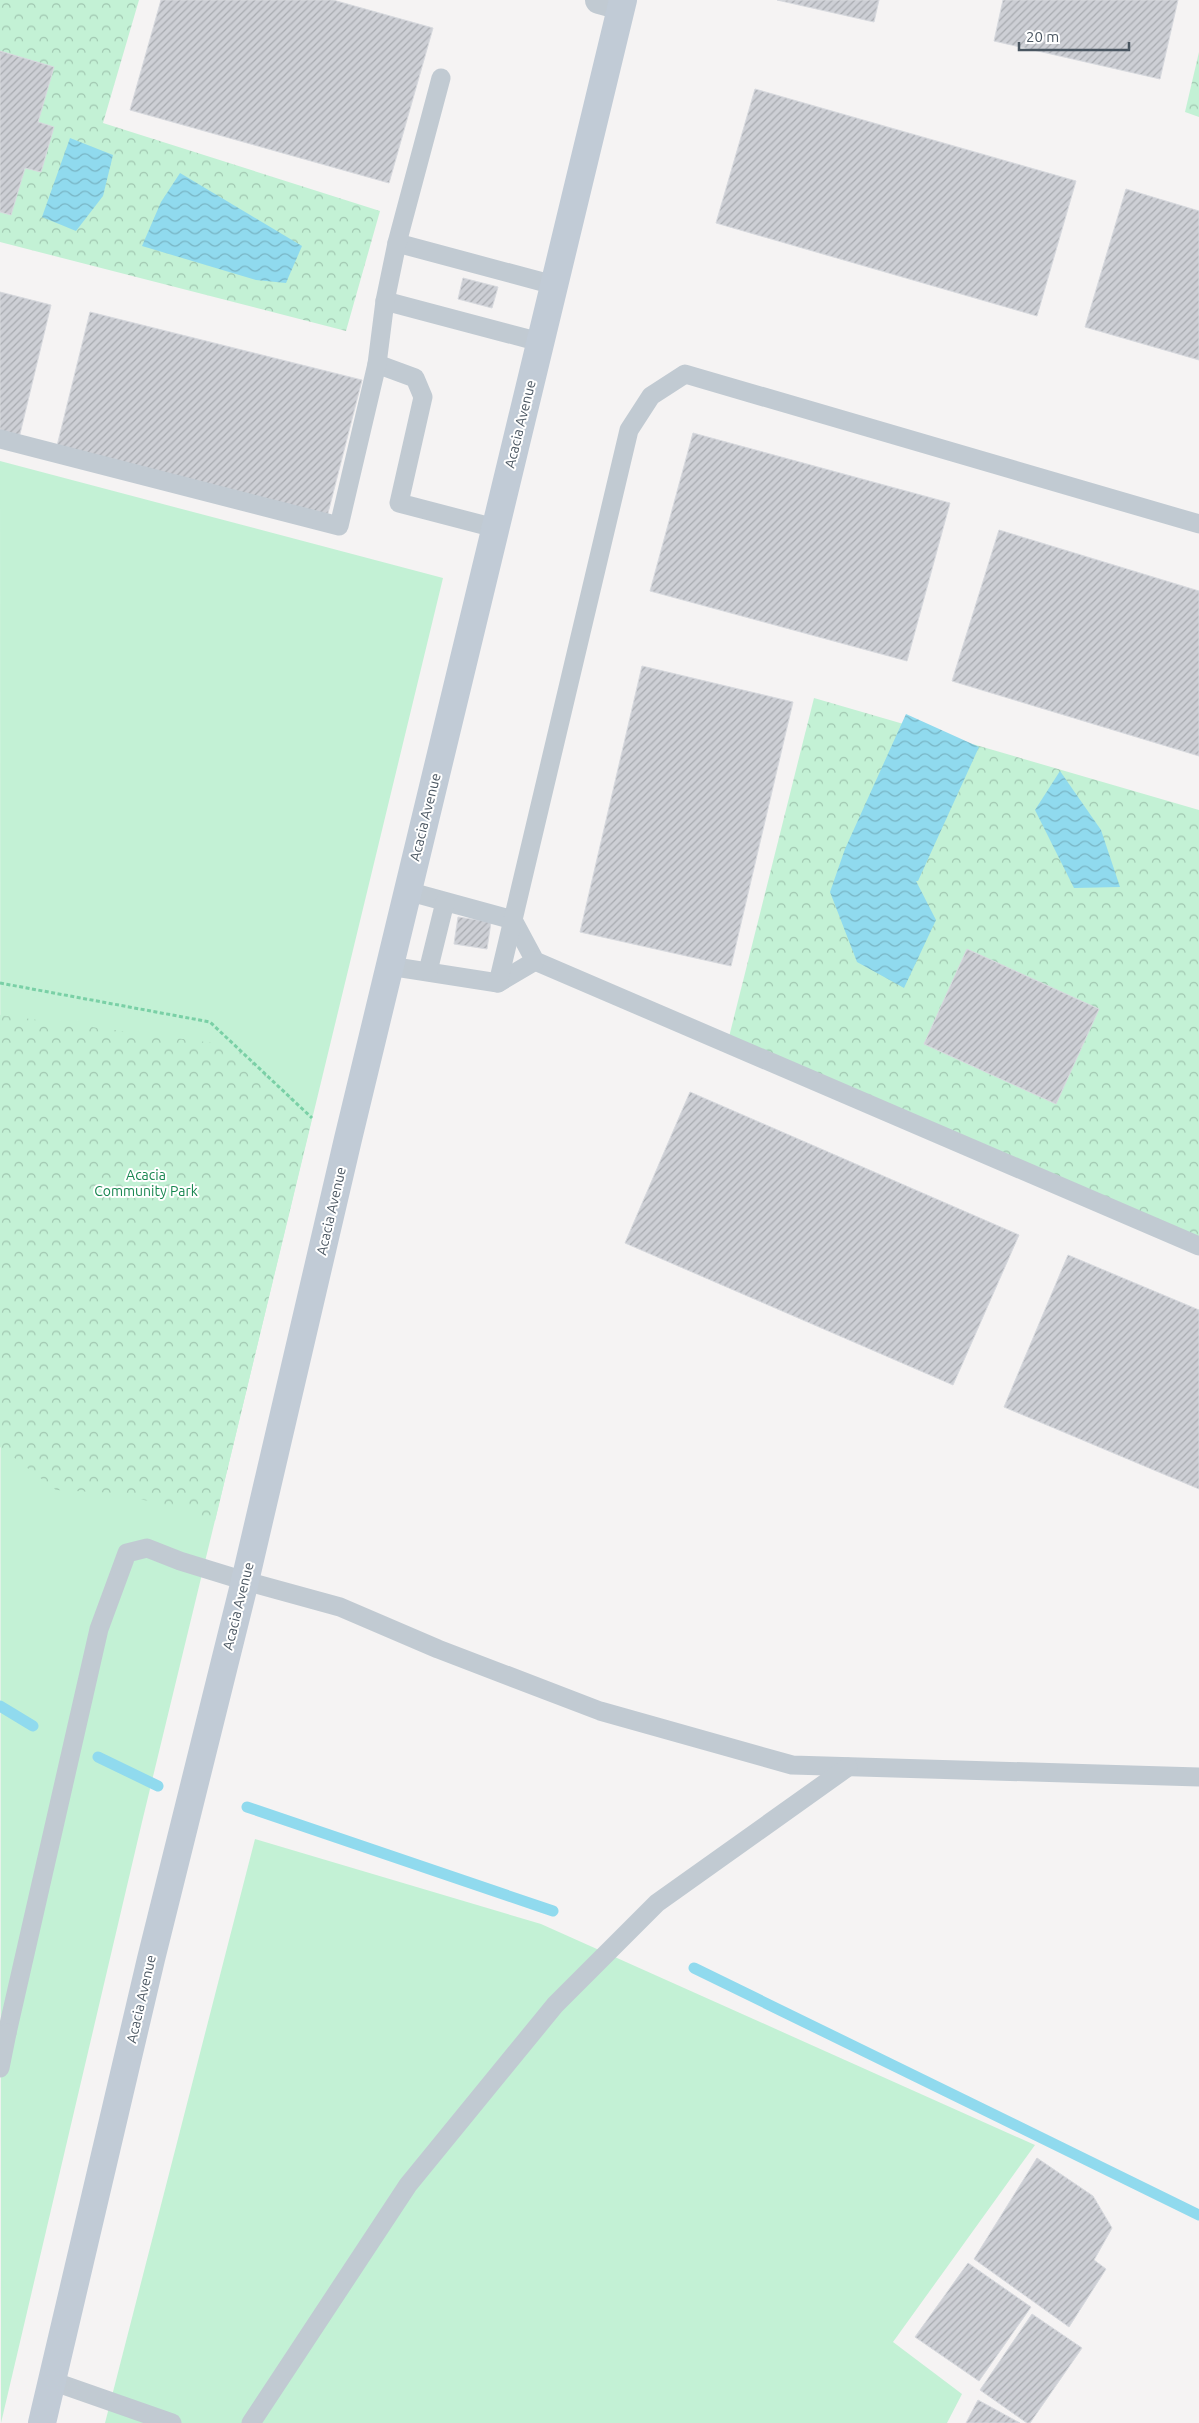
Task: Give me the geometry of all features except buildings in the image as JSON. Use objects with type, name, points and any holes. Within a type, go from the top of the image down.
[{"type":"street","name":"Acacia Avenue","points":[[42,2423],[151,1959],[245,1581],[389,966],[554,285],[614,2]]},
{"type":"lane","points":[[0,439],[339,526],[377,364],[385,301],[397,243],[441,78]]},
{"type":"lane","points":[[397,243],[554,285]]},
{"type":"lane","points":[[385,301],[540,342]]},
{"type":"lane","points":[[377,364],[415,378],[423,397],[399,503],[495,528]]},
{"type":"lane","points":[[498,983],[629,430],[651,396],[685,374],[1199,524]]},
{"type":"lane","points":[[407,891],[513,920],[536,961],[1199,1246]]},
{"type":"lane","points":[[428,971],[445,902]]},
{"type":"lane","points":[[389,966],[498,983],[536,961]]},
{"type":"lane","points":[[0,2068],[3,2035],[99,1629],[127,1553],[147,1548],[180,1561],[245,1581],[340,1606],[438,1649],[600,1711],[792,1765],[1199,1777]]},
{"type":"lane","points":[[251,2423],[408,2185],[555,2005],[658,1903],[848,1767]]},
{"type":"lane","points":[[52,2381],[172,2423]]},
{"type":"path","points":[[0,983],[210,1022],[312,1118]]},
{"type":"green space","points":[[0,0],[139,0],[103,123],[380,211],[346,331],[0,242]]},
{"type":"green space","points":[[1199,52],[1199,117],[1185,112]]},
{"type":"green space","points":[[0,461],[443,578],[142,1822],[1,2423]]},
{"type":"green space","points":[[814,698],[1199,810],[1199,1237],[729,1037]]},
{"type":"green space","name":"Acacia Community Park","points":[[0,1015],[236,1046],[312,1118],[215,1521],[179,1508],[113,1493],[56,1490],[0,1447]]},
{"type":"green space","points":[[255,1839],[541,1924],[1035,2145],[893,2342],[962,2394],[947,2423],[105,2423]]},
{"type":"water","points":[[70,138],[113,155],[103,196],[76,231],[42,217]]},
{"type":"water","points":[[180,173],[302,246],[286,283],[256,280],[142,246],[161,202]]},
{"type":"water","points":[[906,714],[979,747],[918,881],[916,881],[936,920],[904,988],[857,962],[830,892],[845,849]]},
{"type":"water","points":[[1060,771],[1101,830],[1120,887],[1074,888],[1035,810]]},
{"type":"waterway","points":[[0,1706],[33,1726]]},
{"type":"waterway","points":[[98,1757],[158,1786]]},
{"type":"waterway","points":[[247,1807],[553,1911]]},
{"type":"waterway","points":[[694,1968],[1199,2215]]}]
